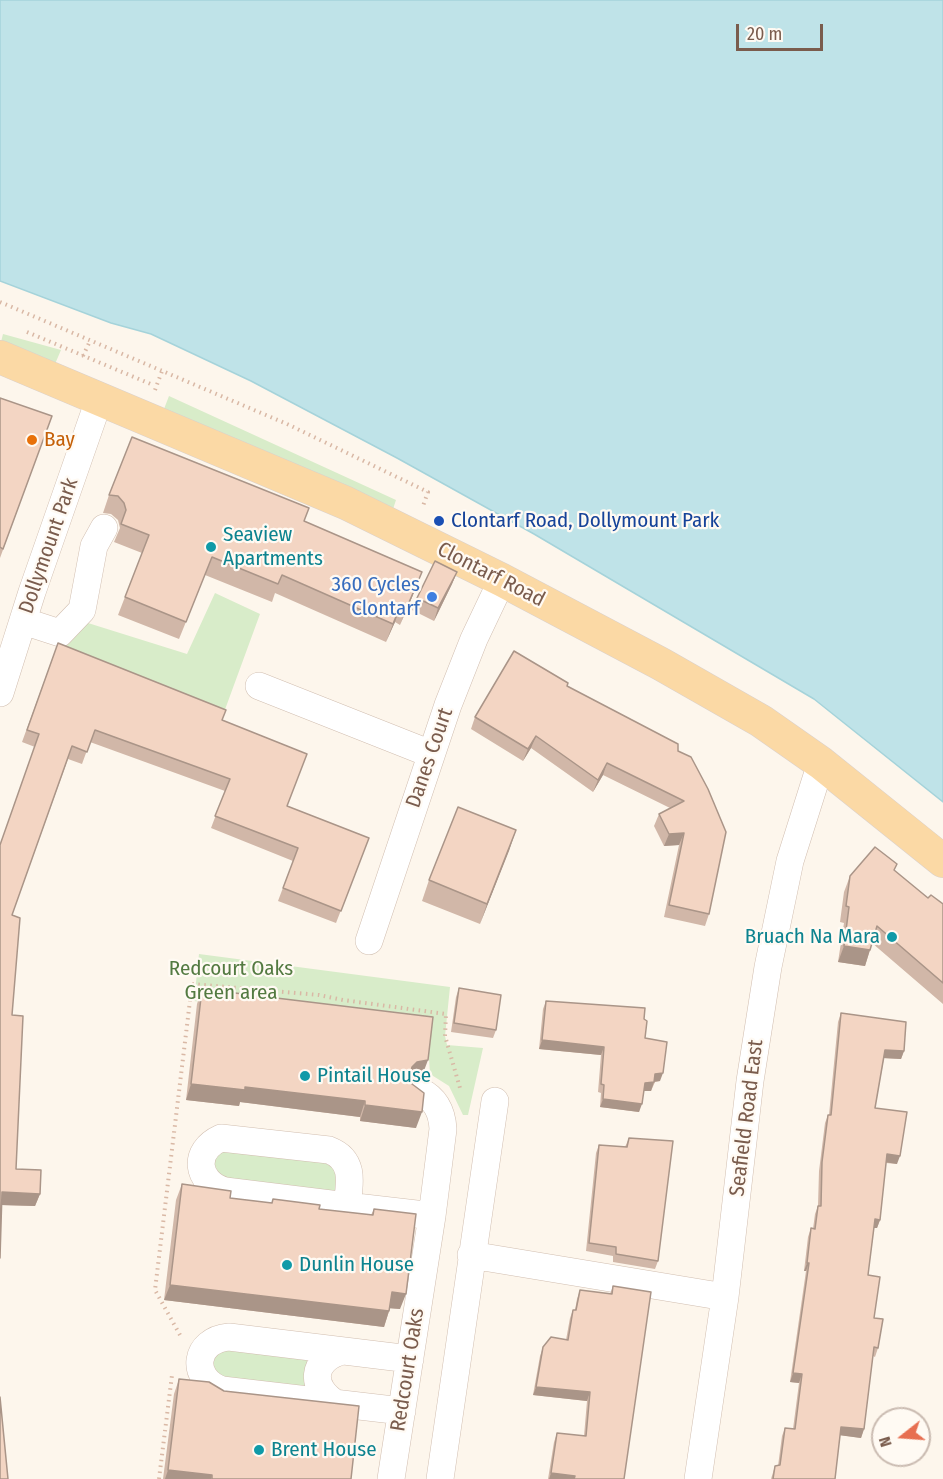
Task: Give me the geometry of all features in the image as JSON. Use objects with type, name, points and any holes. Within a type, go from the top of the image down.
[{"type":"main road","name":"Clontarf Road","points":[[0,357],[346,503],[502,580],[661,664],[761,721],[821,763],[943,861]]},
{"type":"street","name":"Dollymount Park","points":[[0,693],[14,631],[99,400]]},
{"type":"street","points":[[14,631],[60,633],[82,610],[94,546],[104,528]]},
{"type":"street","name":"Danes Court","points":[[369,940],[447,705],[474,639],[502,580]]},
{"type":"street","points":[[259,686],[431,754]]},
{"type":"street","name":"Seafield Road East","points":[[698,1479],[725,1297],[750,1081],[768,967],[790,861],[821,763]]},
{"type":"street","name":"Redcourt Oaks","points":[[391,1479],[443,1130],[438,1106],[428,1095],[420,1091]]},
{"type":"street","points":[[440,1479],[495,1101]]},
{"type":"street","points":[[360,1207],[349,1168],[337,1153],[329,1150],[230,1138],[221,1138],[211,1142],[204,1150],[202,1172],[215,1188],[225,1191],[432,1216]]},
{"type":"street","points":[[471,1255],[725,1297]]},
{"type":"street","points":[[402,1412],[222,1390],[205,1380],[196,1360],[209,1343],[218,1338],[229,1337],[410,1359]]},
{"type":"street","points":[[337,1404],[323,1393],[318,1385],[317,1375],[325,1359],[343,1351]]},
{"type":"path","points":[[0,302],[297,429],[428,492],[423,506]]},
{"type":"path","points":[[159,1479],[173,1368],[178,1362],[196,1360],[155,1290],[192,984],[319,994],[343,1000],[446,1014],[445,1036],[462,1093]]},
{"type":"green space","points":[[3,334],[61,350],[55,364],[1,342]]},
{"type":"green space","points":[[169,396],[396,500],[393,509],[164,409]]},
{"type":"green space","points":[[215,593],[260,614],[223,715],[58,644],[72,618],[187,654]]},
{"type":"green space","name":"Redcourt Oaks Green area","points":[[199,954],[450,987],[445,1036],[447,1045],[483,1048],[468,1115],[463,1115],[449,1086],[430,1074],[427,1028],[194,1001]]},
{"type":"green space","points":[[218,1149],[318,1158],[338,1171],[338,1196],[211,1175]]},
{"type":"green space","points":[[216,1348],[315,1354],[311,1393],[277,1390],[211,1374]]},
{"type":"water","points":[[0,0],[943,0],[943,802],[814,699],[534,534],[397,458],[251,381],[151,334],[111,323],[0,281]]},
{"type":"building","points":[[0,398],[52,416],[3,549],[0,547]]},
{"type":"building","points":[[132,437],[309,508],[304,521],[422,572],[407,607],[401,604],[393,624],[282,575],[278,584],[212,557],[186,622],[125,597],[149,535],[121,524],[126,510],[124,503],[118,496],[109,495]]},
{"type":"building","name":"360 Cycles Clontarf","points":[[435,561],[457,572],[438,608],[417,598]]},
{"type":"building","points":[[58,643],[226,710],[222,720],[307,754],[287,806],[369,838],[341,911],[283,888],[298,848],[215,816],[230,779],[95,730],[87,752],[72,746],[12,915],[20,918],[12,1015],[23,1016],[16,1169],[41,1170],[40,1194],[2,1192],[0,1258],[0,845],[39,734],[27,730]]},
{"type":"building","points":[[514,651],[568,683],[567,686],[678,744],[678,751],[691,757],[708,789],[726,832],[709,914],[669,905],[684,833],[669,834],[659,814],[684,801],[607,763],[598,780],[536,736],[528,749],[475,717]]},
{"type":"building","points":[[458,807],[516,830],[487,904],[429,880]]},
{"type":"building","name":"Bruach Na Mara","points":[[875,847],[897,864],[894,870],[928,898],[931,895],[943,904],[943,983],[877,926],[870,950],[844,946],[850,876]]},
{"type":"building","points":[[459,988],[501,995],[496,1030],[454,1023]]},
{"type":"building","name":"Pintail House","points":[[202,989],[433,1017],[428,1060],[417,1062],[412,1067],[410,1075],[412,1084],[424,1093],[422,1112],[365,1105],[365,1101],[245,1087],[245,1090],[191,1084]]},
{"type":"building","points":[[546,1001],[645,1008],[644,1019],[647,1021],[645,1038],[667,1042],[663,1073],[655,1074],[654,1082],[645,1083],[642,1104],[603,1099],[604,1085],[601,1084],[604,1047],[542,1040]]},
{"type":"building","points":[[841,1013],[906,1022],[904,1051],[885,1050],[875,1108],[907,1112],[900,1156],[887,1154],[880,1220],[875,1219],[868,1275],[880,1277],[874,1318],[883,1319],[878,1348],[874,1347],[864,1429],[841,1427],[835,1479],[773,1479],[775,1466],[780,1465],[785,1428],[795,1429],[802,1374],[793,1373],[809,1263],[807,1263],[811,1228],[815,1229],[818,1206],[821,1206],[822,1162],[828,1115],[831,1115]]},
{"type":"building","points":[[629,1138],[673,1141],[658,1261],[616,1254],[616,1247],[589,1243],[599,1145],[627,1147]]},
{"type":"building","name":"Dunlin House","points":[[182,1184],[231,1191],[230,1198],[272,1203],[273,1199],[320,1205],[319,1209],[373,1215],[374,1209],[416,1214],[406,1294],[392,1292],[389,1311],[170,1285]]},
{"type":"building","points":[[613,1286],[651,1292],[624,1479],[574,1479],[575,1476],[551,1473],[557,1433],[586,1436],[590,1392],[536,1387],[543,1347],[551,1337],[568,1340],[573,1310],[576,1310],[580,1290],[612,1294]]},
{"type":"building","name":"Brent House","points":[[179,1379],[209,1382],[224,1391],[359,1406],[351,1479],[212,1479],[212,1475],[168,1470]]},
{"type":"building","points":[[0,1397],[8,1479],[0,1479]]},
{"type":"place","name":"Bay","points":[[32,440]]},
{"type":"place","name":"Clontarf Road, Dollymount Park","points":[[439,521]]},
{"type":"place","name":"Seaview Apartments","points":[[211,547]]},
{"type":"place","name":"360 Cycles Clontarf","points":[[432,597]]},
{"type":"place","name":"Bruach Na Mara","points":[[892,937]]},
{"type":"place","name":"Pintail House","points":[[305,1076]]},
{"type":"place","name":"Dunlin House","points":[[287,1265]]},
{"type":"place","name":"Brent House","points":[[259,1450]]}]
